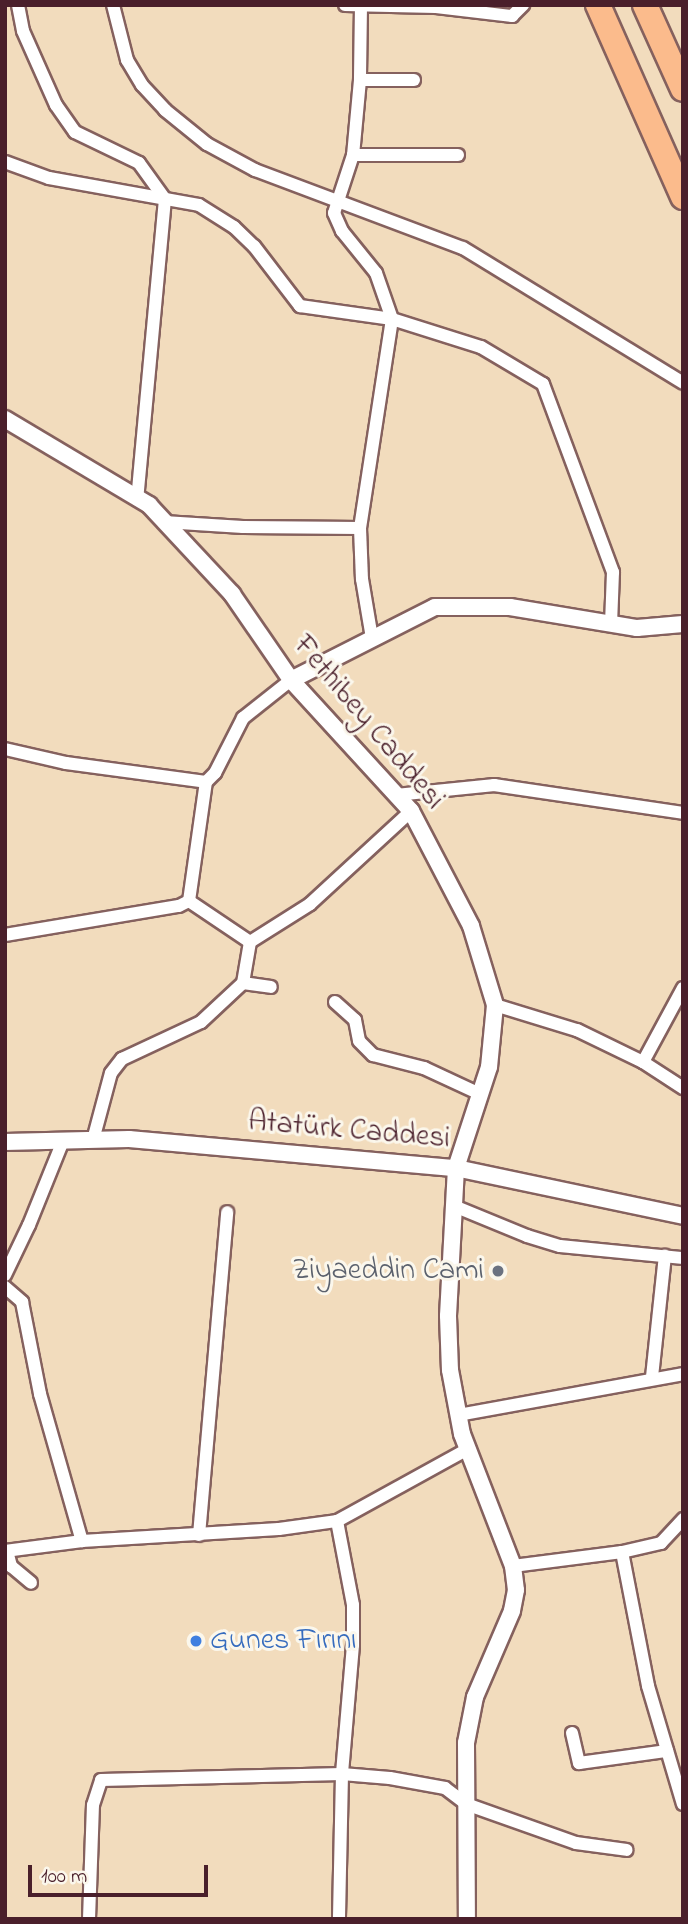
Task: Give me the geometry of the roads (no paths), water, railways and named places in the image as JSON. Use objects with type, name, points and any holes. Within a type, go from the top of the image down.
[{"type":"highway","points":[[598,5],[683,197]]},
{"type":"highway","points":[[645,5],[683,89]]},
{"type":"street","points":[[18,5],[23,31],[56,105],[75,132],[139,163],[165,199],[137,500]]},
{"type":"street","points":[[113,5],[127,60],[142,85],[165,110],[207,144],[255,170],[463,248],[683,383]]},
{"type":"street","points":[[345,5],[436,7],[512,16],[523,5]]},
{"type":"street","points":[[361,6],[360,80],[353,155],[334,213],[342,230],[376,273],[392,319],[360,528],[362,579],[372,638]]},
{"type":"street","points":[[360,80],[414,80]]},
{"type":"street","points":[[353,155],[458,155]]},
{"type":"street","points":[[5,162],[48,178],[199,205],[234,227],[254,246],[300,306],[392,319],[481,347],[543,384],[613,572],[611,625]]},
{"type":"street","name":"Fethibey Caddesi","points":[[5,419],[149,505],[232,594],[291,680],[411,811],[471,926],[495,1005],[489,1067],[456,1168],[448,1316],[450,1370],[458,1415],[468,1449],[513,1566],[516,1590],[512,1611],[472,1708],[466,1743],[467,1919]]},
{"type":"street","points":[[164,522],[243,527],[360,528]]},
{"type":"street","points":[[189,901],[206,782],[215,773],[243,718],[291,680],[435,607],[510,607],[637,628],[683,624]]},
{"type":"street","points":[[5,749],[66,763],[206,782]]},
{"type":"street","points":[[396,794],[494,785],[683,813]]},
{"type":"street","points":[[93,1140],[111,1073],[122,1059],[201,1022],[243,983],[250,942],[310,904],[411,811]]},
{"type":"street","points":[[5,935],[179,906],[189,901]]},
{"type":"street","points":[[189,901],[250,942]]},
{"type":"street","points":[[243,983],[271,987]]},
{"type":"street","points":[[643,1062],[683,988]]},
{"type":"street","points":[[335,1002],[355,1020],[359,1041],[373,1055],[424,1068],[480,1094]]},
{"type":"street","points":[[495,1005],[577,1030],[643,1062],[683,1088]]},
{"type":"street","name":"Atatürk Caddesi","points":[[5,1142],[129,1139],[456,1168],[683,1216]]},
{"type":"street","points":[[5,1275],[29,1225],[63,1141]]},
{"type":"street","points":[[454,1206],[527,1236],[560,1246],[683,1258]]},
{"type":"street","points":[[199,1535],[227,1212]]},
{"type":"street","points":[[652,1377],[665,1256]]},
{"type":"street","points":[[5,1287],[22,1302],[40,1394],[82,1541]]},
{"type":"street","points":[[458,1415],[652,1377],[683,1374]]},
{"type":"street","points":[[31,1583],[11,1566],[6,1551],[82,1541],[279,1529],[337,1521],[468,1449]]},
{"type":"street","points":[[513,1566],[622,1552],[661,1543],[683,1519]]},
{"type":"street","points":[[337,1521],[352,1605],[352,1645],[342,1774],[339,1919]]},
{"type":"street","points":[[622,1552],[648,1686],[683,1804]]},
{"type":"street","points":[[572,1733],[579,1763],[667,1751]]},
{"type":"street","points":[[89,1919],[93,1805],[101,1780],[342,1774],[390,1778],[445,1788],[466,1804],[576,1843],[627,1850]]},
{"type":"place","name":"Ziyaeddin Cami","points":[[498,1271]]},
{"type":"place","name":"Gunes Fırını","points":[[196,1641]]}]
